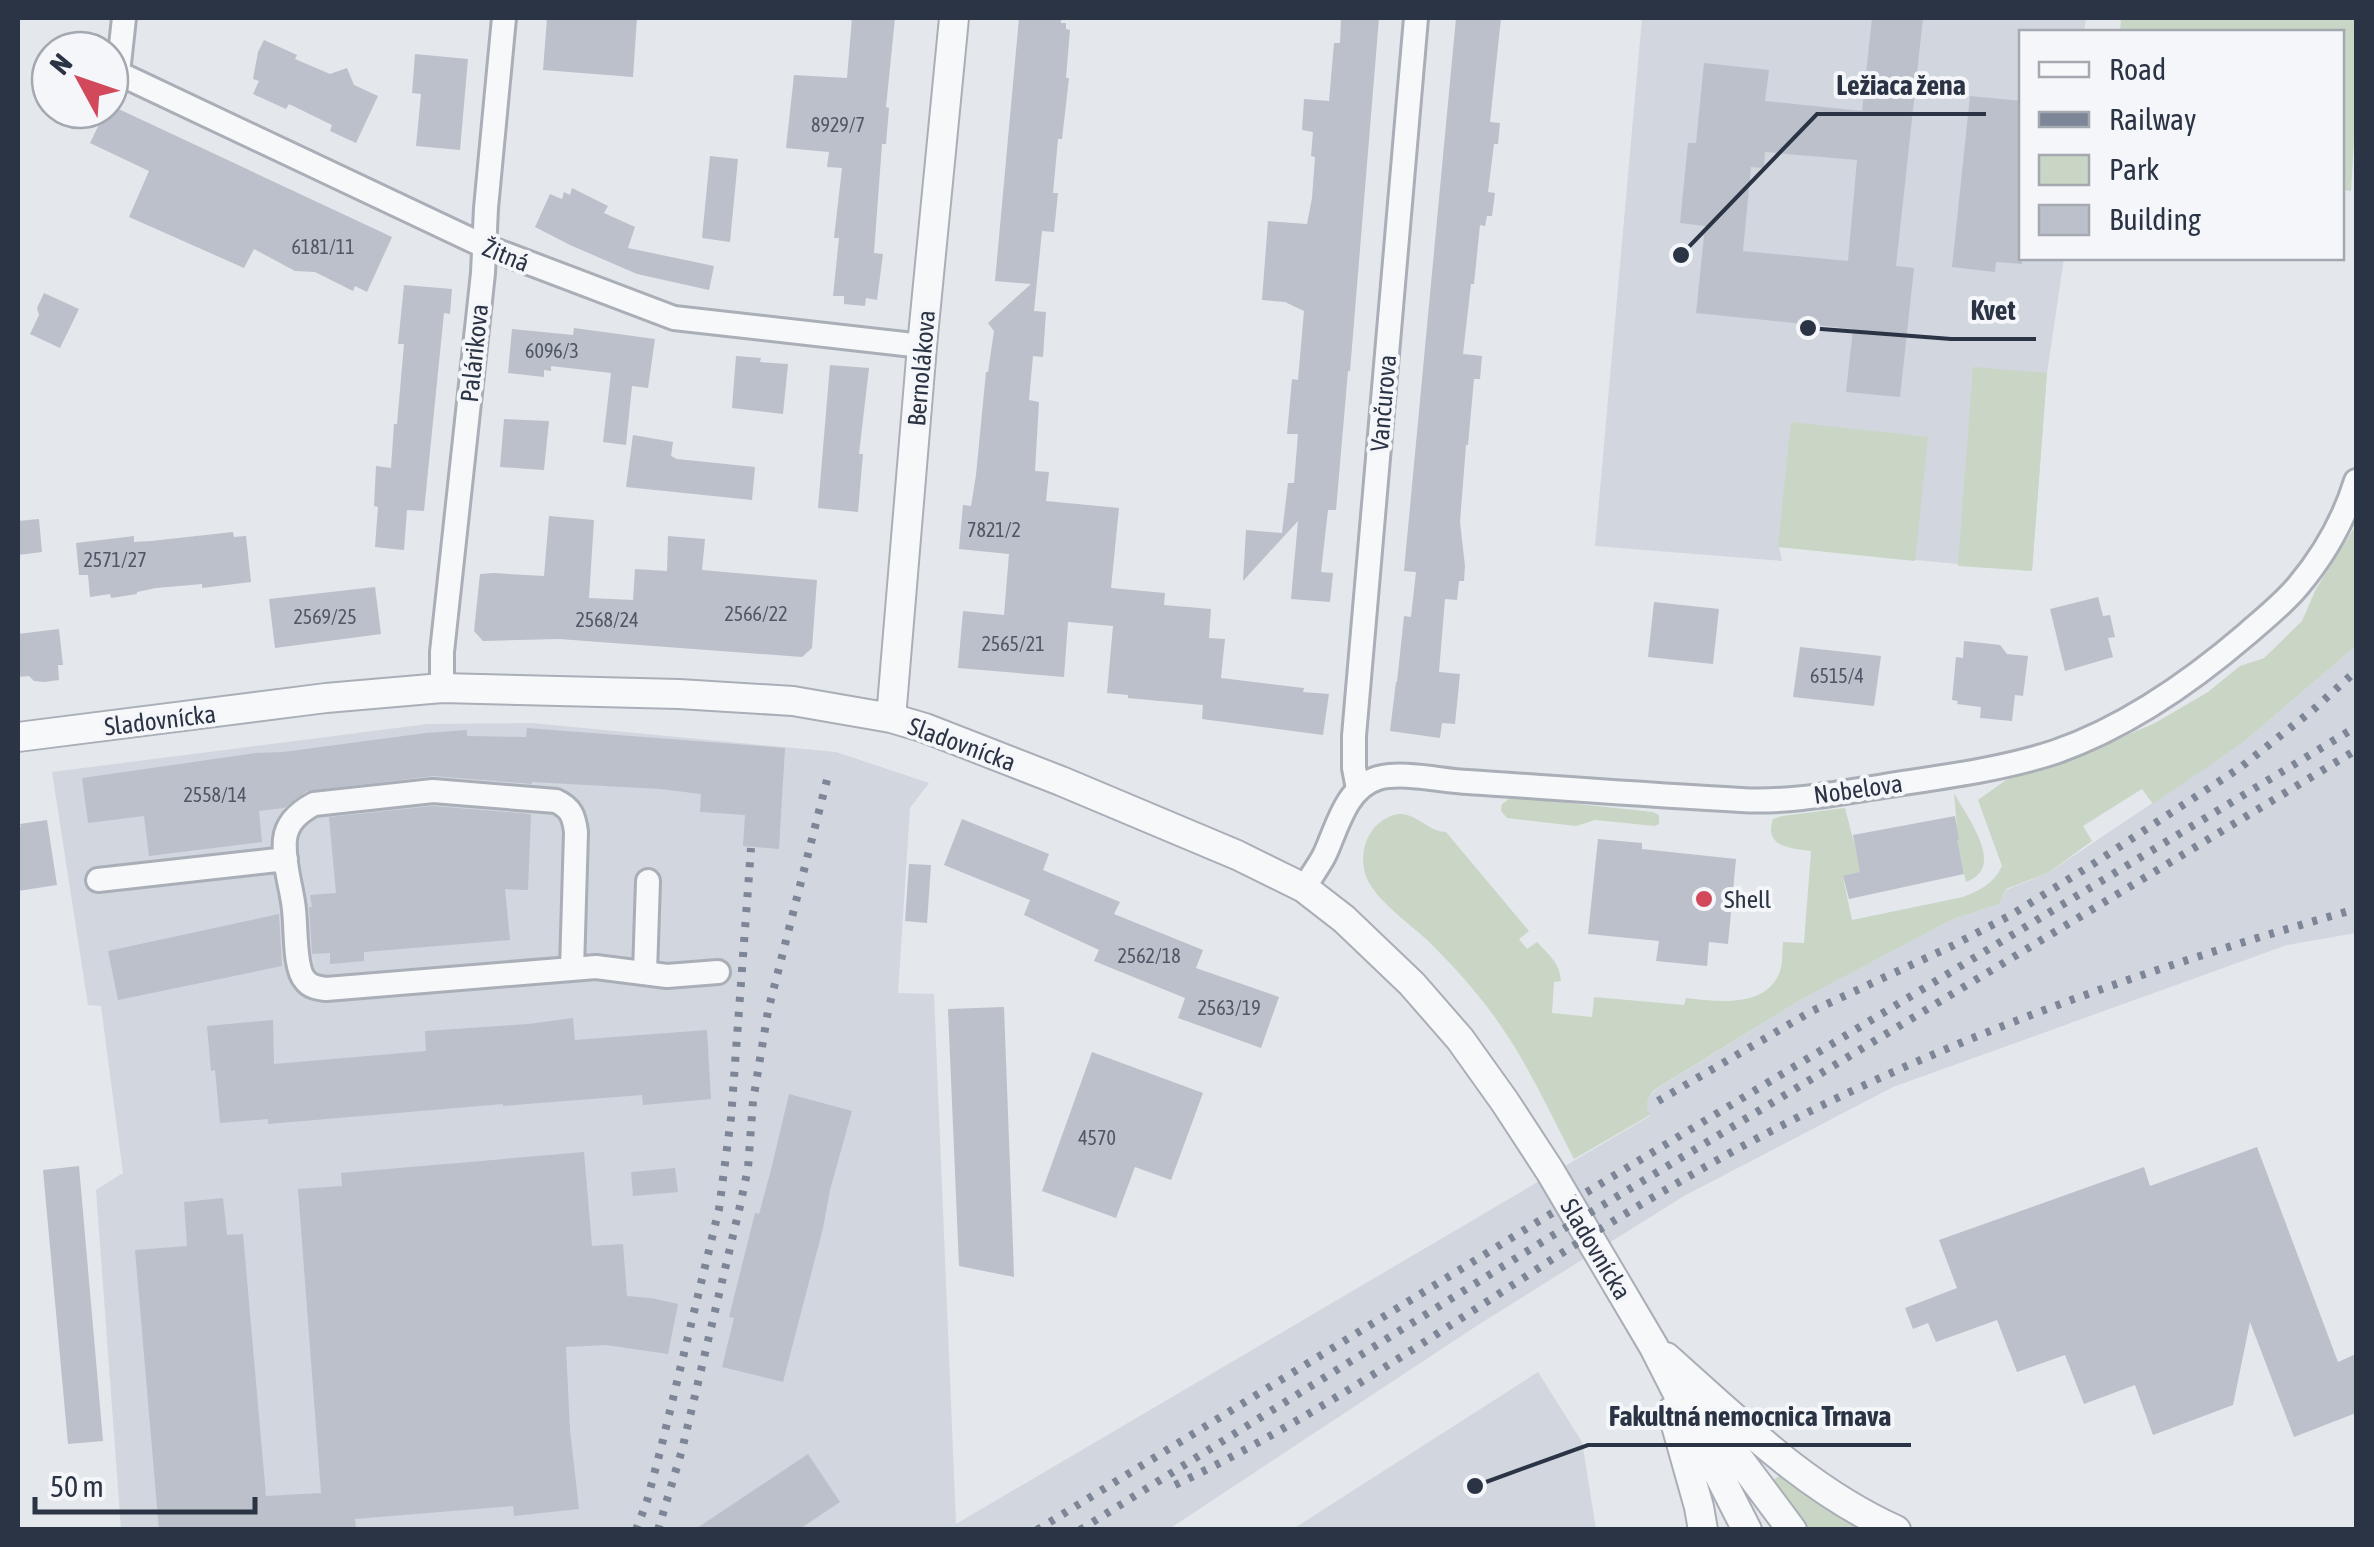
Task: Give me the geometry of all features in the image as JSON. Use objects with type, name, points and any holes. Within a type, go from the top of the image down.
[{"type":"street","name":"Žitná","points":[[124,18],[118,73],[484,246],[674,318],[922,346]]},
{"type":"street","name":"Palárikova","points":[[442,688],[442,652],[504,18]]},
{"type":"street","name":"Bernolákova","points":[[892,718],[954,18]]},
{"type":"street","name":"Vančurova","points":[[1358,789],[1354,736],[1416,18]]},
{"type":"street","name":"Nobelova","points":[[1358,789],[1376,778],[1395,775],[1764,801],[1960,774],[2042,756],[2096,736],[2139,714],[2231,648],[2277,608],[2298,586],[2335,533],[2356,481]]},
{"type":"street","name":"Sladovnícka","points":[[18,738],[326,698],[442,688],[793,701],[892,718],[925,728],[1237,855],[1304,888],[1344,919],[1412,984],[1460,1039],[1550,1171],[1654,1347],[1746,1530]]},
{"type":"street","points":[[1304,888],[1358,789]]},
{"type":"street","points":[[572,969],[576,832],[574,818],[566,806],[433,790],[314,804],[299,812],[290,825],[285,838],[287,875],[294,904],[299,966],[302,978],[313,987],[326,989],[572,969],[596,967],[667,976],[718,972]]},
{"type":"street","points":[[98,880],[286,859]]},
{"type":"street","points":[[645,973],[648,881]]},
{"type":"street","points":[[1654,1347],[1703,1530]]},
{"type":"street","points":[[1654,1347],[1782,1460],[1824,1491],[1896,1530]]},
{"type":"street","name":"Sladovnícka","points":[[1654,1347],[1792,1530]]},
{"type":"shaded area","points":[[1642,18],[2086,18],[2084,30],[2019,30],[2019,260],[2064,260],[2047,373],[2032,571],[1779,547],[1782,561],[1595,546]]},
{"type":"shaded area","points":[[2356,646],[2356,933],[2287,945],[1893,1087],[1684,1196],[1478,1325],[1169,1529],[121,1529],[96,1190],[123,1173],[101,1006],[88,1005],[52,772],[428,724],[531,723],[836,752],[929,783],[910,808],[898,993],[934,994],[956,1524],[1650,1116],[1648,1099],[1655,1090],[1802,999],[1951,920],[1999,904],[2006,890],[2048,873],[2242,743]]},
{"type":"shaded area","points":[[1538,1372],[1582,1442],[1596,1529],[1293,1529]]},
{"type":"green space","points":[[2121,18],[2356,18],[2351,191],[2344,190],[2344,30],[2120,30]]},
{"type":"green space","points":[[1973,367],[2047,373],[2032,571],[1958,566]]},
{"type":"green space","points":[[1791,422],[1928,437],[1915,561],[1778,547]]},
{"type":"green space","points":[[2356,525],[2356,646],[2242,743],[2153,804],[2142,789],[2083,826],[2092,841],[2048,873],[2006,889],[1999,904],[1951,920],[1802,999],[1654,1090],[1648,1099],[1650,1115],[1574,1159],[1527,1068],[1491,1012],[1438,950],[1382,900],[1365,873],[1363,856],[1367,840],[1383,820],[1406,815],[1446,832],[1529,931],[1519,939],[1527,949],[1537,942],[1556,964],[1561,981],[1554,982],[1552,1013],[1592,1017],[1594,997],[1684,1005],[1686,998],[1750,998],[1772,985],[1779,974],[1783,942],[1804,943],[1811,851],[1776,841],[1771,829],[1773,819],[1845,808],[1858,858],[1958,839],[1954,793],[1984,854],[1978,875],[1966,882],[1959,851],[1843,877],[1852,920],[1976,892],[2002,866],[1978,800],[2006,780],[2063,763],[2155,723],[2208,692],[2240,666],[2264,658],[2302,621],[2316,589]]},
{"type":"green space","points":[[1512,797],[1653,812],[1659,815],[1659,824],[1595,820],[1576,826],[1507,818],[1501,811],[1502,804]]},
{"type":"green space","points":[[1781,1475],[1816,1501],[1868,1529],[1806,1529],[1771,1481]]},
{"type":"building","points":[[547,18],[637,18],[633,77],[543,70]]},
{"type":"building","points":[[852,18],[895,18],[874,253],[883,254],[877,300],[866,298],[865,306],[844,304],[844,296],[833,296],[839,238],[834,238],[842,168],[827,167],[829,152],[786,148],[794,75],[847,78]]},
{"type":"building","points":[[1019,18],[1061,18],[1070,30],[1069,78],[1053,193],[1058,193],[1054,232],[1042,231],[1034,311],[1046,312],[1043,357],[1033,356],[1029,400],[1039,402],[1035,471],[1049,472],[1046,501],[1119,508],[1111,588],[1165,593],[1164,605],[1211,609],[1209,638],[1225,639],[1221,678],[1329,694],[1323,735],[1202,719],[1203,705],[1107,693],[1113,626],[1068,622],[1064,677],[958,668],[963,611],[1004,615],[1009,554],[959,549],[963,505],[971,506],[976,475],[994,331],[988,323],[1031,284],[995,281]]},
{"type":"building","points":[[1341,18],[1379,18],[1336,510],[1328,510],[1321,572],[1333,573],[1330,602],[1291,599],[1298,521],[1243,581],[1246,530],[1282,533],[1288,483],[1294,483],[1298,434],[1287,434],[1292,379],[1298,380],[1304,311],[1285,302],[1262,300],[1268,221],[1307,224],[1315,157],[1311,156],[1313,132],[1302,130],[1304,99],[1329,101],[1334,43],[1340,43]]},
{"type":"building","points":[[1456,18],[1501,18],[1490,122],[1500,123],[1488,192],[1495,193],[1492,216],[1487,216],[1485,226],[1480,225],[1463,354],[1482,356],[1480,379],[1474,379],[1466,445],[1460,522],[1464,581],[1459,581],[1457,600],[1445,599],[1439,672],[1460,674],[1455,724],[1442,723],[1440,738],[1390,731],[1404,616],[1411,617],[1416,572],[1404,571]]},
{"type":"building","points":[[1872,18],[1923,18],[1896,266],[1914,268],[1900,397],[1846,392],[1853,329],[1696,313],[1705,226],[1680,223],[1688,143],[1696,143],[1704,63],[1769,70],[1765,101],[1862,111]],"holes":[[[1765,152],[1857,160],[1848,261],[1743,251],[1751,167],[1764,168]]]},
{"type":"building","points":[[264,40],[330,74],[347,68],[354,85],[378,96],[356,143],[330,131],[332,125],[289,104],[286,109],[253,94],[259,81],[253,79],[258,52]]},
{"type":"building","points":[[415,54],[468,59],[460,150],[416,146],[421,94],[412,93]]},
{"type":"building","points":[[1970,96],[2019,101],[2022,264],[1996,262],[1995,272],[1952,267]]},
{"type":"building","points":[[130,114],[392,237],[367,292],[355,286],[353,291],[315,272],[295,271],[254,249],[244,268],[129,217],[149,171],[90,143],[96,130],[130,130]]},
{"type":"building","points":[[710,156],[738,159],[730,242],[702,238]]},
{"type":"building","points":[[572,188],[608,206],[604,213],[635,227],[628,248],[714,266],[709,290],[637,274],[535,227],[550,194],[562,199],[564,192],[570,195]]},
{"type":"building","points":[[404,285],[452,289],[450,314],[444,313],[424,511],[407,510],[404,550],[375,547],[378,507],[374,506],[376,466],[391,468],[397,424],[404,344],[398,344]]},
{"type":"building","points":[[44,293],[79,309],[60,348],[30,334]]},
{"type":"building","points":[[574,328],[655,339],[648,388],[632,386],[626,445],[603,442],[611,373],[551,366],[551,371],[544,370],[544,377],[508,373],[512,329],[573,335]]},
{"type":"building","points":[[736,356],[788,364],[783,414],[732,408]]},
{"type":"building","points":[[830,365],[869,368],[859,454],[863,454],[858,512],[818,508]]},
{"type":"building","points":[[504,419],[549,421],[544,470],[500,467]]},
{"type":"building","points":[[633,435],[673,442],[671,456],[677,459],[755,467],[752,500],[626,487]]},
{"type":"building","points":[[549,516],[594,520],[589,598],[633,600],[635,569],[667,571],[668,536],[705,539],[702,570],[817,580],[812,648],[802,657],[559,639],[483,641],[474,631],[480,574],[544,576]]},
{"type":"building","points":[[39,519],[42,552],[18,555],[18,521]]},
{"type":"building","points":[[233,532],[234,537],[246,536],[251,582],[156,588],[111,598],[110,594],[90,597],[88,575],[79,575],[76,543],[134,536],[134,542],[151,541]]},
{"type":"building","points":[[375,587],[381,634],[275,648],[269,599]]},
{"type":"building","points":[[2098,597],[2103,616],[2110,615],[2115,637],[2108,638],[2113,657],[2065,671],[2050,609]]},
{"type":"building","points":[[1654,602],[1719,609],[1713,664],[1648,657]]},
{"type":"building","points":[[59,629],[63,665],[58,665],[59,680],[44,682],[29,676],[18,677],[18,634]]},
{"type":"building","points":[[1964,641],[2000,645],[2007,654],[2028,656],[2023,696],[2015,695],[2012,721],[1980,718],[1981,707],[1952,700],[1956,657],[1963,658]]},
{"type":"building","points":[[1800,647],[1881,656],[1874,706],[1793,697]]},
{"type":"building","points":[[527,728],[785,748],[779,849],[743,846],[745,815],[700,812],[701,794],[434,776],[307,791],[284,808],[259,811],[262,842],[149,856],[144,816],[88,823],[82,778],[426,733],[467,730],[467,736],[526,737]]},
{"type":"building","points":[[433,806],[531,814],[528,890],[505,889],[510,940],[364,952],[364,961],[330,964],[330,953],[312,954],[310,895],[336,893],[329,817]]},
{"type":"building","points":[[1955,816],[1964,874],[1849,899],[1843,876],[1860,872],[1853,835]]},
{"type":"building","points":[[962,819],[1049,854],[1043,870],[1120,902],[1114,914],[1203,950],[1196,968],[1279,997],[1261,1048],[1178,1018],[1185,998],[1094,961],[1099,950],[1024,915],[1030,900],[944,865]]},
{"type":"building","points":[[47,820],[57,885],[18,891],[18,827]]},
{"type":"building","points":[[1598,839],[1642,843],[1642,849],[1736,859],[1728,944],[1709,942],[1707,966],[1656,961],[1659,941],[1588,934]]},
{"type":"building","points":[[909,864],[931,865],[927,923],[905,921]]},
{"type":"building","points":[[279,914],[282,966],[118,1000],[108,951]]},
{"type":"building","points":[[1004,1007],[1014,1277],[959,1266],[948,1009]]},
{"type":"building","points":[[573,1018],[575,1040],[707,1030],[711,1099],[643,1105],[642,1095],[268,1124],[268,1119],[220,1123],[207,1026],[273,1020],[274,1064],[426,1051],[425,1031]]},
{"type":"building","points":[[1092,1052],[1203,1093],[1171,1180],[1135,1167],[1116,1218],[1042,1191]]},
{"type":"building","points":[[789,1094],[852,1111],[783,1382],[722,1367],[734,1318],[729,1317]]},
{"type":"building","points":[[2257,1147],[2338,1362],[2356,1354],[2356,1413],[2294,1437],[2250,1322],[2233,1405],[2153,1435],[2135,1385],[2084,1404],[2065,1355],[2017,1372],[1997,1320],[1936,1342],[1928,1323],[1913,1329],[1905,1308],[1957,1288],[1939,1240],[2144,1167],[2150,1186]]},
{"type":"building","points":[[584,1152],[592,1246],[623,1244],[627,1296],[678,1304],[668,1354],[606,1345],[566,1347],[579,1509],[514,1516],[513,1506],[355,1519],[356,1528],[333,1530],[159,1530],[135,1250],[187,1246],[184,1202],[223,1198],[227,1235],[243,1234],[266,1496],[321,1493],[298,1189],[342,1186],[341,1173]]},
{"type":"building","points":[[79,1166],[103,1441],[68,1444],[43,1170]]},
{"type":"building","points":[[675,1168],[678,1192],[633,1196],[631,1172]]},
{"type":"building","points":[[808,1454],[840,1502],[798,1530],[694,1530]]},
{"type":"railway","points":[[1658,1101],[1812,1011],[2011,915],[2241,767],[2356,671]]},
{"type":"railway","points":[[1037,1530],[2356,727]]},
{"type":"railway","points":[[1080,1530],[1550,1237],[2356,750]]},
{"type":"railway","points":[[658,1530],[682,1450],[740,1206],[768,1011],[827,780]]},
{"type":"railway","points":[[636,1530],[661,1448],[719,1209],[731,1118],[751,848]]},
{"type":"railway","points":[[1175,1485],[1309,1413],[1682,1180],[1862,1086],[2105,988],[2356,909]]},
{"type":"place","name":"Ležiaca žena","points":[[1681,255]]},
{"type":"place","name":"Kvet","points":[[1808,328]]},
{"type":"place","name":"Shell","points":[[1704,899]]},
{"type":"place","name":"Fakultná nemocnica Trnava","points":[[1475,1486]]}]
